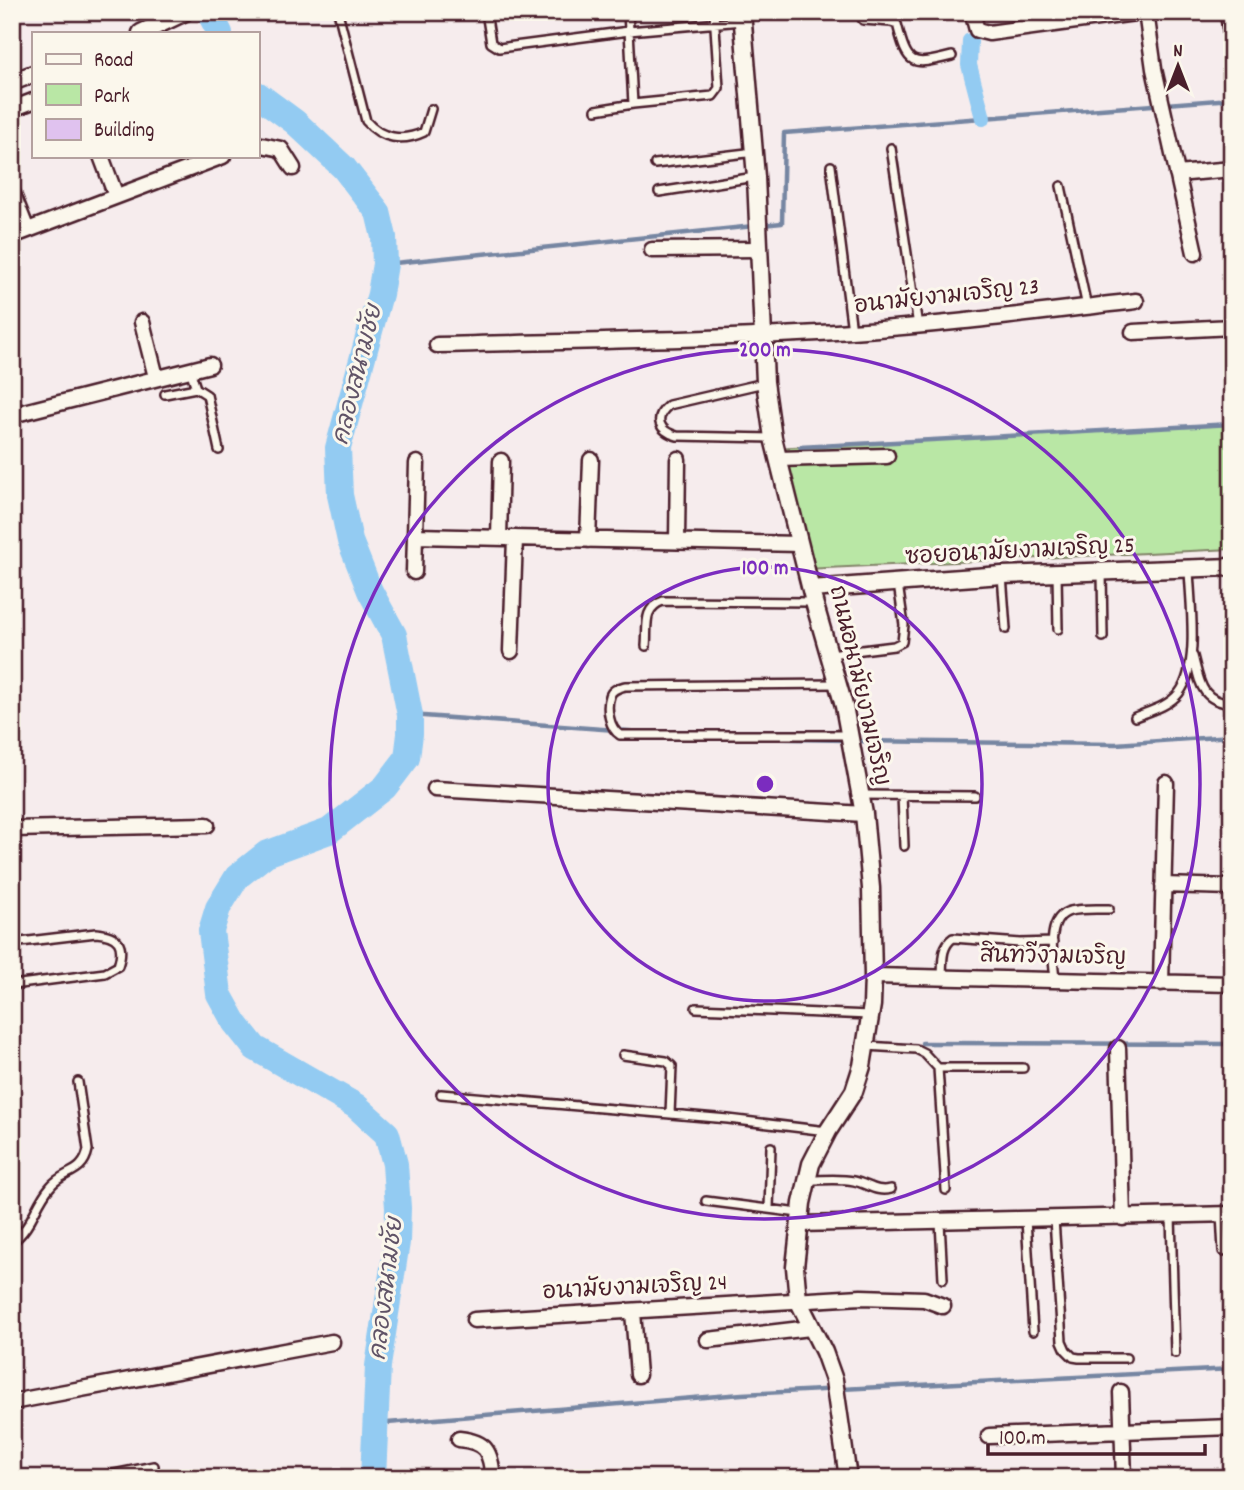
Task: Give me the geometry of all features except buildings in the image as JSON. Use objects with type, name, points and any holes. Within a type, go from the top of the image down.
[{"type":"street","points":[[143,32],[185,12]]},
{"type":"street","points":[[972,12],[977,30],[989,33],[1144,12],[1195,253]]},
{"type":"street","name":"ถนนอนามัยงามเจริญ","points":[[743,17],[757,177],[765,382],[773,438],[850,735],[864,814],[871,888],[873,976],[866,1046],[854,1091],[828,1131],[811,1164],[794,1267],[798,1300],[824,1352],[834,1380],[848,1478]]},
{"type":"street","points":[[12,82],[32,74]]},
{"type":"street","points":[[12,109],[32,101]]},
{"type":"street","points":[[259,144],[281,149],[293,168]]},
{"type":"street","points":[[103,158],[116,196]]},
{"type":"street","points":[[12,236],[116,196],[200,159]]},
{"type":"street","points":[[1177,174],[1232,169]]},
{"type":"street","points":[[12,192],[27,230]]},
{"type":"street","points":[[652,250],[759,242]]},
{"type":"street","name":"อนามัยงามเจริญ 23","points":[[437,345],[852,331],[1136,301]]},
{"type":"street","points":[[142,322],[156,377]]},
{"type":"street","points":[[1133,332],[1232,327]]},
{"type":"street","points":[[12,415],[210,365]]},
{"type":"street","points":[[778,459],[887,456]]},
{"type":"street","points":[[677,541],[678,459]]},
{"type":"street","points":[[588,540],[591,460]]},
{"type":"street","points":[[499,538],[501,461]]},
{"type":"street","points":[[414,572],[417,463]]},
{"type":"street","points":[[415,536],[799,544]]},
{"type":"street","points":[[512,651],[515,538]]},
{"type":"street","name":"ซอยอนามัยงามเจริญ 25","points":[[813,596],[898,581],[1057,572],[1232,567]]},
{"type":"street","points":[[1161,982],[1166,783]]},
{"type":"street","points":[[435,789],[864,814]]},
{"type":"street","points":[[12,829],[207,825]]},
{"type":"street","points":[[1163,885],[1232,887]]},
{"type":"street","name":"สินทวีงามเจริญ","points":[[873,976],[1232,984]]},
{"type":"street","points":[[1118,1048],[1123,1218]]},
{"type":"street","points":[[800,1219],[940,1223],[1226,1214]]},
{"type":"street","name":"อนามัยงามเจริญ 24","points":[[474,1320],[798,1300],[902,1297],[924,1299],[943,1306]]},
{"type":"street","points":[[633,1312],[638,1375]]},
{"type":"street","points":[[708,1340],[810,1328]]},
{"type":"street","points":[[12,1402],[332,1342]]},
{"type":"street","points":[[1121,1392],[1124,1478]]},
{"type":"street","points":[[989,1436],[1232,1427]]},
{"type":"street","points":[[459,1439],[475,1441],[487,1449],[492,1462],[493,1478]]},
{"type":"lane","points":[[338,12],[366,121],[392,138],[413,137],[424,132],[431,108]]},
{"type":"lane","points":[[486,12],[491,43],[499,48],[629,31],[714,24],[743,17]]},
{"type":"lane","points":[[628,12],[633,104]]},
{"type":"lane","points":[[596,110],[712,96],[717,93],[718,57],[714,12]]},
{"type":"lane","points":[[858,12],[863,20],[897,24],[907,56],[913,61],[922,64],[952,56]]},
{"type":"lane","points":[[1224,12],[1230,49]]},
{"type":"lane","points":[[891,148],[918,326]]},
{"type":"lane","points":[[655,164],[755,152]]},
{"type":"lane","points":[[831,166],[852,331]]},
{"type":"lane","points":[[659,192],[757,177]]},
{"type":"lane","points":[[1061,187],[1087,307]]},
{"type":"lane","points":[[190,370],[196,388]]},
{"type":"lane","points":[[765,382],[668,405],[658,419],[661,428],[677,436],[773,438]]},
{"type":"lane","points":[[165,394],[196,388],[208,395],[219,450]]},
{"type":"lane","points":[[1136,717],[1167,704],[1178,694],[1190,665],[1189,568]]},
{"type":"lane","points":[[1102,571],[1103,637]]},
{"type":"lane","points":[[1057,572],[1058,629]]},
{"type":"lane","points":[[1002,575],[1006,629]]},
{"type":"lane","points":[[829,654],[894,646],[902,642],[904,625],[898,581]]},
{"type":"lane","points":[[646,646],[649,610],[654,604],[663,601],[813,596]]},
{"type":"lane","points":[[1191,648],[1202,687],[1208,696],[1215,701],[1232,704]]},
{"type":"lane","points":[[838,684],[625,686],[615,689],[610,696],[611,726],[613,731],[620,735],[850,735]]},
{"type":"lane","points":[[902,794],[904,846]]},
{"type":"lane","points":[[861,795],[975,796]]},
{"type":"lane","points":[[1055,981],[1055,923],[1066,912],[1109,909]]},
{"type":"lane","points":[[12,943],[96,933],[109,934],[121,947],[118,966],[105,973],[12,985]]},
{"type":"lane","points":[[942,979],[943,949],[946,942],[953,938],[1020,943],[1054,942]]},
{"type":"lane","points":[[696,1007],[870,1015]]},
{"type":"lane","points":[[866,1046],[916,1049],[939,1068],[946,1190]]},
{"type":"lane","points":[[623,1055],[666,1061],[672,1066],[670,1114]]},
{"type":"lane","points":[[939,1068],[1023,1068]]},
{"type":"lane","points":[[12,1242],[31,1220],[48,1188],[58,1179],[79,1168],[86,1160],[89,1150],[78,1082]]},
{"type":"lane","points":[[441,1094],[828,1131]]},
{"type":"lane","points":[[769,1209],[771,1147]]},
{"type":"lane","points":[[808,1180],[854,1181],[875,1190],[891,1189]]},
{"type":"lane","points":[[706,1201],[769,1209],[800,1219]]},
{"type":"lane","points":[[1223,1251],[1226,1214]]},
{"type":"lane","points":[[1171,1216],[1175,1353]]},
{"type":"lane","points":[[1054,1219],[1062,1341],[1066,1350],[1073,1357],[1079,1358],[1126,1358]]},
{"type":"lane","points":[[1026,1220],[1032,1331]]},
{"type":"lane","points":[[940,1223],[943,1279]]},
{"type":"lane","points":[[94,1478],[154,1466]]},
{"type":"green space","points":[[1232,424],[1232,549],[805,569],[774,448]]},
{"type":"waterway","name":"คลองสนามชัย","points":[[209,12],[219,32]]},
{"type":"waterway","points":[[970,41],[969,65],[983,118]]},
{"type":"waterway","name":"คลองสนามชัย","points":[[259,95],[295,122],[344,168],[378,212],[384,237],[385,264],[380,294],[338,448],[340,495],[350,541],[370,591],[394,635],[410,715],[410,734],[407,758],[385,787],[329,831],[266,854],[237,877],[218,908],[211,931],[219,994],[235,1023],[255,1048],[356,1106],[387,1134],[395,1164],[397,1242],[378,1366],[373,1478]]},
{"type":"waterway","points":[[762,225],[782,223],[784,133],[1232,99]]},
{"type":"waterway","points":[[385,264],[754,226]]},
{"type":"waterway","points":[[800,447],[1232,424]]},
{"type":"waterway","points":[[410,715],[643,732]]},
{"type":"waterway","points":[[854,741],[1116,744],[1232,736]]},
{"type":"waterway","points":[[735,738],[845,740]]},
{"type":"waterway","points":[[922,1043],[1232,1044]]},
{"type":"waterway","points":[[375,1424],[742,1394],[1232,1369]]}]
